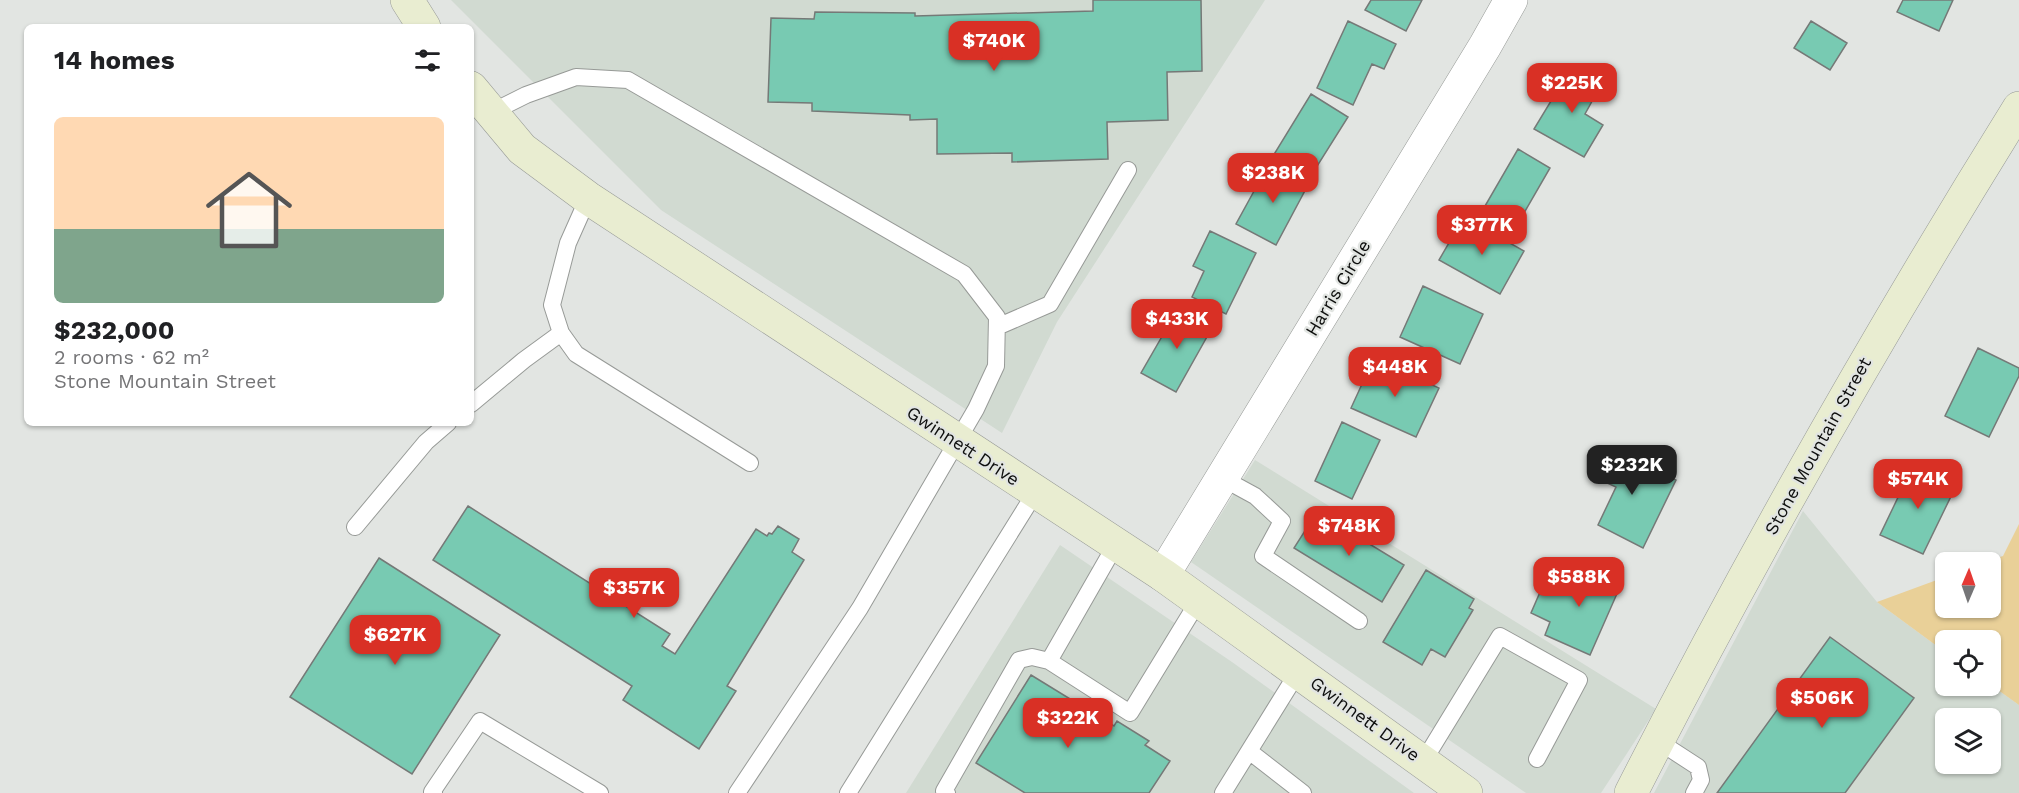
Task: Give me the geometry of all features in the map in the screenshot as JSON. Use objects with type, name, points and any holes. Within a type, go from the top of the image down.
[{"type":"street","points":[[407,0],[422,24]]},
{"type":"street","name":"Harris Circle","points":[[1163,575],[1511,0]]},
{"type":"street","name":"Gwinnett Drive","points":[[481,100],[522,149],[588,198],[1035,494],[1163,575],[1466,793]]},
{"type":"street","name":"Stone Mountain Street","points":[[1631,793],[1701,656],[1843,400],[2019,108]]},
{"type":"lane","points":[[481,100],[526,95],[576,76],[628,80],[964,274],[997,317],[996,366],[957,442],[860,608],[737,793]]},
{"type":"lane","points":[[997,327],[1050,304],[1128,171]]},
{"type":"lane","points":[[588,198],[568,243],[552,305],[561,333],[576,354],[750,463]]},
{"type":"lane","points":[[474,402],[561,333]]},
{"type":"lane","points":[[355,527],[426,442],[445,426]]},
{"type":"lane","points":[[1222,478],[1255,496],[1282,521],[1263,556],[1359,621]]},
{"type":"lane","points":[[848,793],[1035,494]]},
{"type":"lane","points":[[1049,660],[1116,544]]},
{"type":"lane","points":[[947,793],[944,791],[1019,660],[1032,657],[1049,660],[1130,713],[1199,600]]},
{"type":"lane","points":[[1423,762],[1500,636],[1580,680],[1537,759]]},
{"type":"lane","points":[[1223,793],[1298,672]]},
{"type":"lane","points":[[434,793],[432,792],[480,721],[600,793]]},
{"type":"lane","points":[[1658,741],[1698,767],[1701,780],[1694,793]]},
{"type":"lane","points":[[1249,752],[1303,793]]},
{"type":"shaded area","points":[[451,0],[1265,0],[1057,322],[1002,433],[661,210]]},
{"type":"shaded area","points":[[1255,460],[1656,709],[1601,793],[1526,793],[1191,562]]},
{"type":"shaded area","points":[[1803,511],[1877,602],[1935,645],[1935,696],[2001,696],[2001,692],[2019,705],[2019,793],[1654,793]]},
{"type":"shaded area","points":[[2019,524],[2019,705],[2001,692],[2001,630],[1935,630],[1935,645],[1877,602],[1935,581],[1935,618],[2001,618],[2001,557]]},
{"type":"shaded area","points":[[1060,545],[1232,662],[1414,793],[906,793]]},
{"type":"building","points":[[1093,0],[1201,0],[1202,71],[1167,72],[1168,120],[1107,122],[1108,159],[1012,162],[1012,153],[937,154],[937,119],[910,120],[910,115],[812,111],[812,103],[768,102],[771,18],[814,19],[815,12],[915,13],[915,16],[1093,11]]},
{"type":"building","points":[[1371,0],[1422,0],[1406,31],[1365,10]]},
{"type":"building","points":[[1903,0],[1953,0],[1939,31],[1897,12]]},
{"type":"building","points":[[1348,21],[1396,44],[1384,69],[1372,64],[1353,105],[1317,88]]},
{"type":"building","points":[[1811,21],[1847,43],[1830,70],[1794,48]]},
{"type":"building","points":[[1571,68],[1601,85],[1585,114],[1603,125],[1584,157],[1534,129]]},
{"type":"building","points":[[1311,94],[1348,117],[1309,179],[1273,156]]},
{"type":"building","points":[[1518,149],[1550,168],[1517,225],[1485,206]]},
{"type":"building","points":[[1270,162],[1309,183],[1276,245],[1236,224]]},
{"type":"building","points":[[1464,217],[1524,251],[1500,294],[1439,260]]},
{"type":"building","points":[[1210,231],[1256,253],[1226,314],[1192,297],[1204,271],[1193,266]]},
{"type":"building","points":[[1423,286],[1483,314],[1460,364],[1400,337]]},
{"type":"building","points":[[1179,307],[1213,326],[1176,392],[1141,373]]},
{"type":"building","points":[[1978,348],[2019,368],[2019,376],[1989,437],[1945,416]]},
{"type":"building","points":[[1374,358],[1439,388],[1416,437],[1351,408]]},
{"type":"building","points":[[1342,422],[1380,440],[1352,499],[1315,481]]},
{"type":"building","points":[[1604,446],[1676,480],[1643,548],[1598,525],[1616,487],[1590,475]]},
{"type":"building","points":[[1913,466],[1956,486],[1923,554],[1880,535]]},
{"type":"building","points":[[468,506],[670,634],[662,646],[675,654],[756,529],[767,536],[769,533],[772,534],[778,526],[799,539],[792,552],[804,560],[727,686],[736,691],[699,749],[623,700],[632,686],[433,560]]},
{"type":"building","points":[[1317,512],[1404,565],[1382,602],[1294,548]]},
{"type":"building","points":[[379,558],[500,635],[412,774],[290,697]]},
{"type":"building","points":[[1582,563],[1623,580],[1590,655],[1545,635],[1550,622],[1531,613],[1544,583],[1569,594]]},
{"type":"building","points":[[1426,570],[1474,599],[1469,608],[1473,610],[1445,657],[1431,649],[1422,665],[1383,642]]},
{"type":"building","points":[[1830,637],[1914,698],[1845,793],[1717,793]]},
{"type":"building","points":[[1031,675],[1114,726],[1117,721],[1149,741],[1145,745],[1170,761],[1149,793],[1025,793],[976,763]]}]
